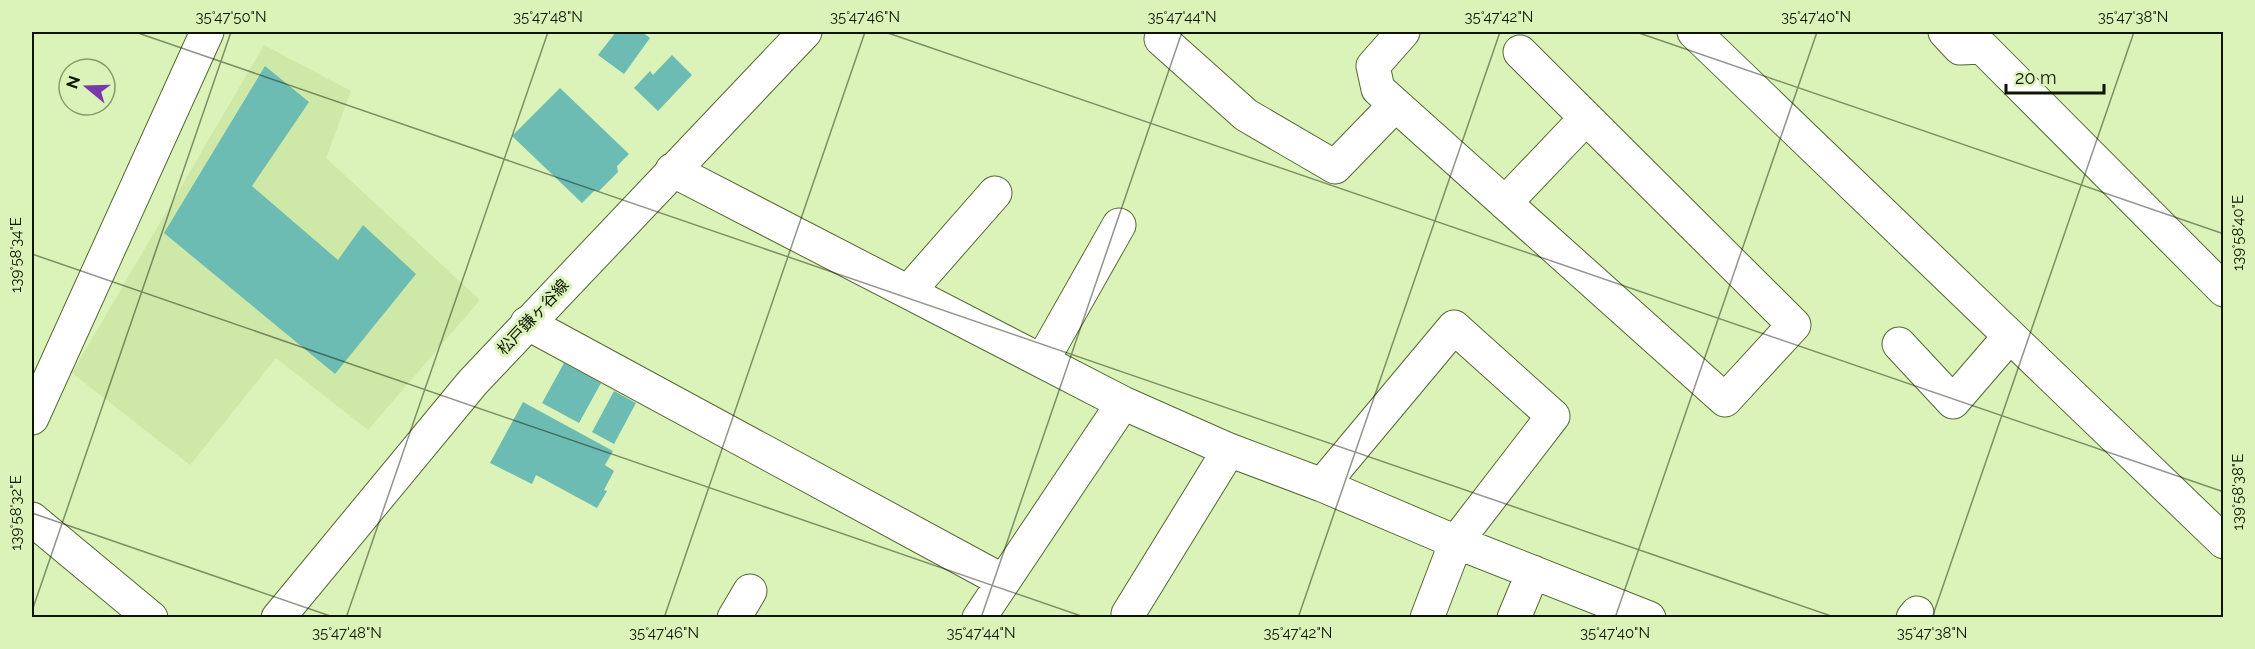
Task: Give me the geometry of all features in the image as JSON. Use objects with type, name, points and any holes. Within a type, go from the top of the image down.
[{"type":"street","points":[[32,418],[207,32]]},
{"type":"street","name":"松戸鎌ヶ谷線","points":[[278,618],[472,382],[805,32]]},
{"type":"street","points":[[1403,32],[1373,66],[1378,89],[1725,400],[1794,325],[1520,52]]},
{"type":"street","points":[[1694,32],[2223,542]]},
{"type":"street","points":[[1945,32],[1960,48],[1990,39],[2223,290]]},
{"type":"street","points":[[1161,39],[1246,115],[1335,167],[1395,105]]},
{"type":"street","points":[[1505,203],[1586,118]]},
{"type":"street","points":[[672,170],[1123,403],[1229,450],[1322,485],[1456,542],[1649,618]]},
{"type":"street","points":[[909,291],[995,193]]},
{"type":"street","points":[[1042,361],[1119,225]]},
{"type":"street","points":[[527,323],[1003,580]]},
{"type":"street","points":[[1322,485],[1454,327],[1553,416],[1456,542],[1427,618]]},
{"type":"street","points":[[1899,344],[1953,402],[2009,337]]},
{"type":"street","points":[[979,618],[1123,403]]},
{"type":"street","points":[[1128,614],[1229,450]]},
{"type":"street","points":[[32,519],[151,618]]},
{"type":"street","points":[[1514,618],[1533,572]]},
{"type":"shaded area","points":[[264,45],[351,91],[326,158],[480,300],[368,430],[276,358],[190,465],[72,373]]},
{"type":"building","points":[[616,32],[642,32],[650,38],[624,74],[598,55]]},
{"type":"building","points":[[672,55],[692,75],[658,111],[634,88],[650,71],[653,75]]},
{"type":"building","points":[[265,66],[309,102],[252,186],[338,260],[363,225],[416,274],[335,374],[164,233]]},
{"type":"building","points":[[560,88],[629,154],[617,166],[618,172],[599,191],[595,190],[582,203],[512,136]]},
{"type":"building","points":[[564,363],[601,383],[579,423],[542,403]]},
{"type":"building","points":[[614,391],[636,403],[614,444],[592,432]]},
{"type":"building","points":[[523,402],[613,451],[605,465],[614,471],[604,490],[607,491],[597,508],[536,475],[532,484],[490,463]]}]
